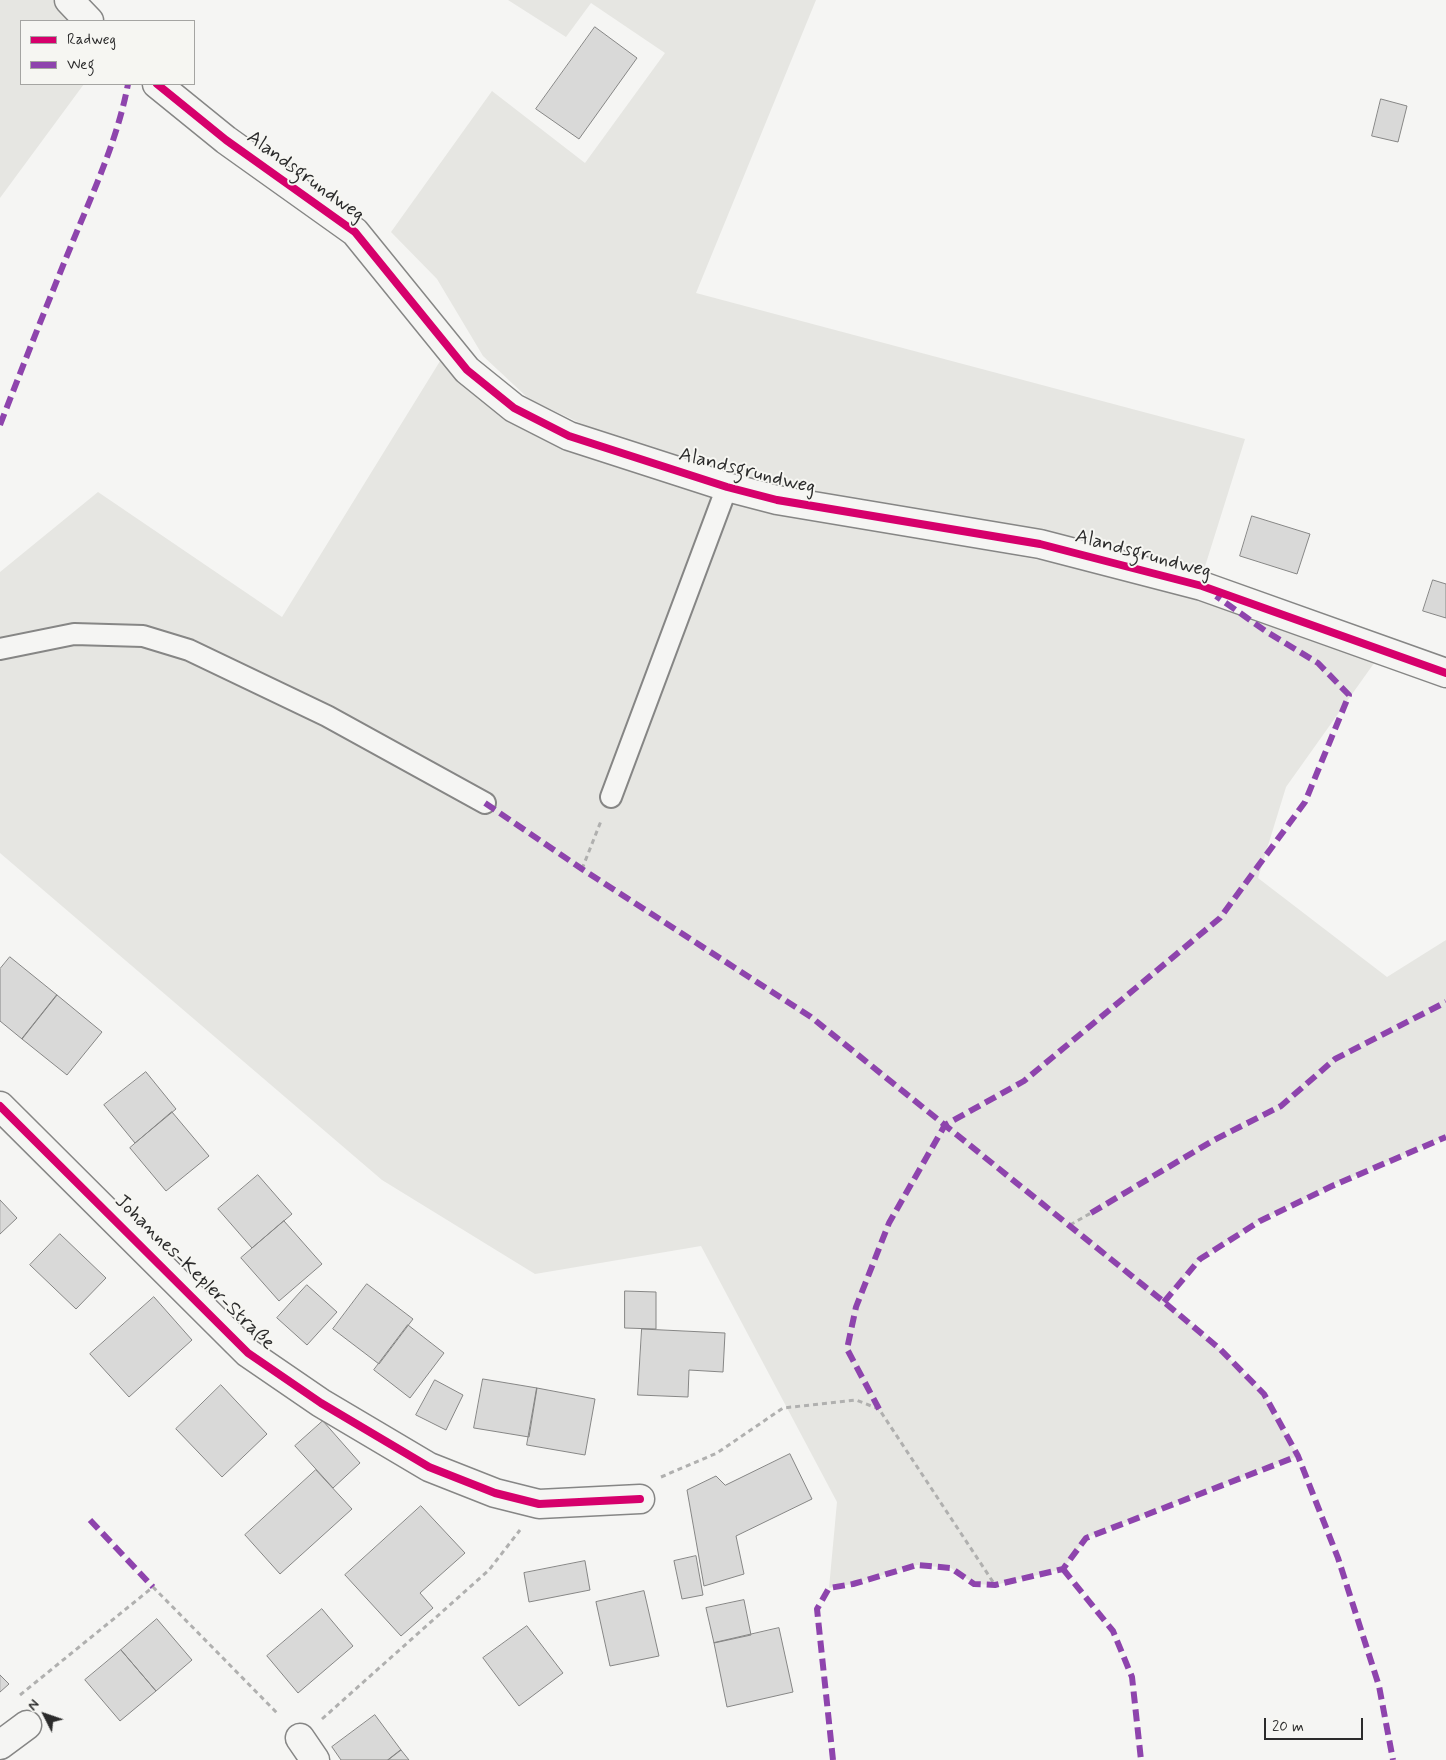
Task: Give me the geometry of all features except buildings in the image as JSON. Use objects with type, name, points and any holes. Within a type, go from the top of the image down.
[{"type":"street","points":[[68,0],[89,20]]},
{"type":"street","name":"Alandsgrundweg","points":[[158,85],[226,140],[355,232],[467,370],[514,408],[569,436],[727,487],[777,500],[1040,544],[1192,583],[1446,673]]},
{"type":"street","name":"Johannes-Kepler-Straße","points":[[0,1106],[248,1353],[321,1403],[429,1467],[495,1493],[539,1504],[640,1500]]},
{"type":"street","points":[[0,1745],[27,1725]]},
{"type":"lane","points":[[611,797],[727,487]]},
{"type":"lane","points":[[0,649],[74,634],[143,636],[189,650],[327,716],[485,803]]},
{"type":"path","points":[[582,869],[611,797]]},
{"type":"path","points":[[1070,1225],[1091,1213]]},
{"type":"path","points":[[640,1500],[659,1478],[717,1453],[783,1408],[856,1400],[879,1409],[994,1585]]},
{"type":"path","points":[[27,1725],[10,1702],[153,1587],[307,1749],[489,1570],[539,1504]]},
{"type":"shaded area","points":[[0,0],[53,0],[69,20],[20,20],[20,85],[83,85],[0,198]]},
{"type":"shaded area","points":[[508,0],[816,0],[696,293],[1245,439],[1202,576],[1121,550],[1041,538],[778,490],[646,454],[529,399],[483,356],[437,279],[391,232],[492,91],[585,163],[665,53],[591,3],[566,37]]},
{"type":"shaded area","points":[[445,353],[524,425],[772,512],[1179,585],[1377,659],[1286,787],[1258,878],[1387,977],[1446,940],[1446,1137],[1332,1186],[1260,1221],[1200,1259],[1164,1301],[1220,1349],[1264,1394],[1298,1456],[1086,1538],[1063,1569],[995,1585],[974,1584],[951,1568],[917,1565],[853,1584],[829,1588],[837,1502],[701,1246],[535,1274],[382,1180],[0,853],[0,572],[98,492],[282,617]]},
{"type":"marked path","points":[[0,425],[105,164],[124,104],[128,85]]},
{"type":"marked path","points":[[879,1409],[847,1349],[856,1307],[889,1223],[945,1125],[1024,1081],[1220,918],[1305,802],[1349,695],[1318,663],[1267,632],[1216,596]]},
{"type":"marked path","points":[[485,803],[582,869],[811,1017],[1164,1302],[1220,1349],[1264,1394],[1298,1456],[1338,1558],[1379,1686],[1393,1760]]},
{"type":"marked path","points":[[1091,1213],[1214,1140],[1281,1106],[1335,1059],[1446,1002]]},
{"type":"marked path","points":[[1164,1302],[1200,1259],[1260,1221],[1332,1186],[1446,1137]]},
{"type":"marked path","points":[[833,1760],[817,1609],[829,1588],[853,1584],[917,1565],[951,1568],[974,1584],[995,1585],[1063,1569],[1086,1538],[1298,1456]]},
{"type":"marked path","points":[[90,1520],[153,1587]]},
{"type":"marked path","points":[[1063,1569],[1113,1631],[1132,1677],[1141,1760]]},
{"type":"cycle path","points":[[158,85],[226,140],[355,232],[467,370],[514,408],[569,436],[727,487],[777,500],[1040,544],[1202,586],[1446,673]]},
{"type":"cycle path","points":[[0,1106],[248,1353],[321,1403],[429,1467],[495,1493],[539,1504],[640,1499]]}]
